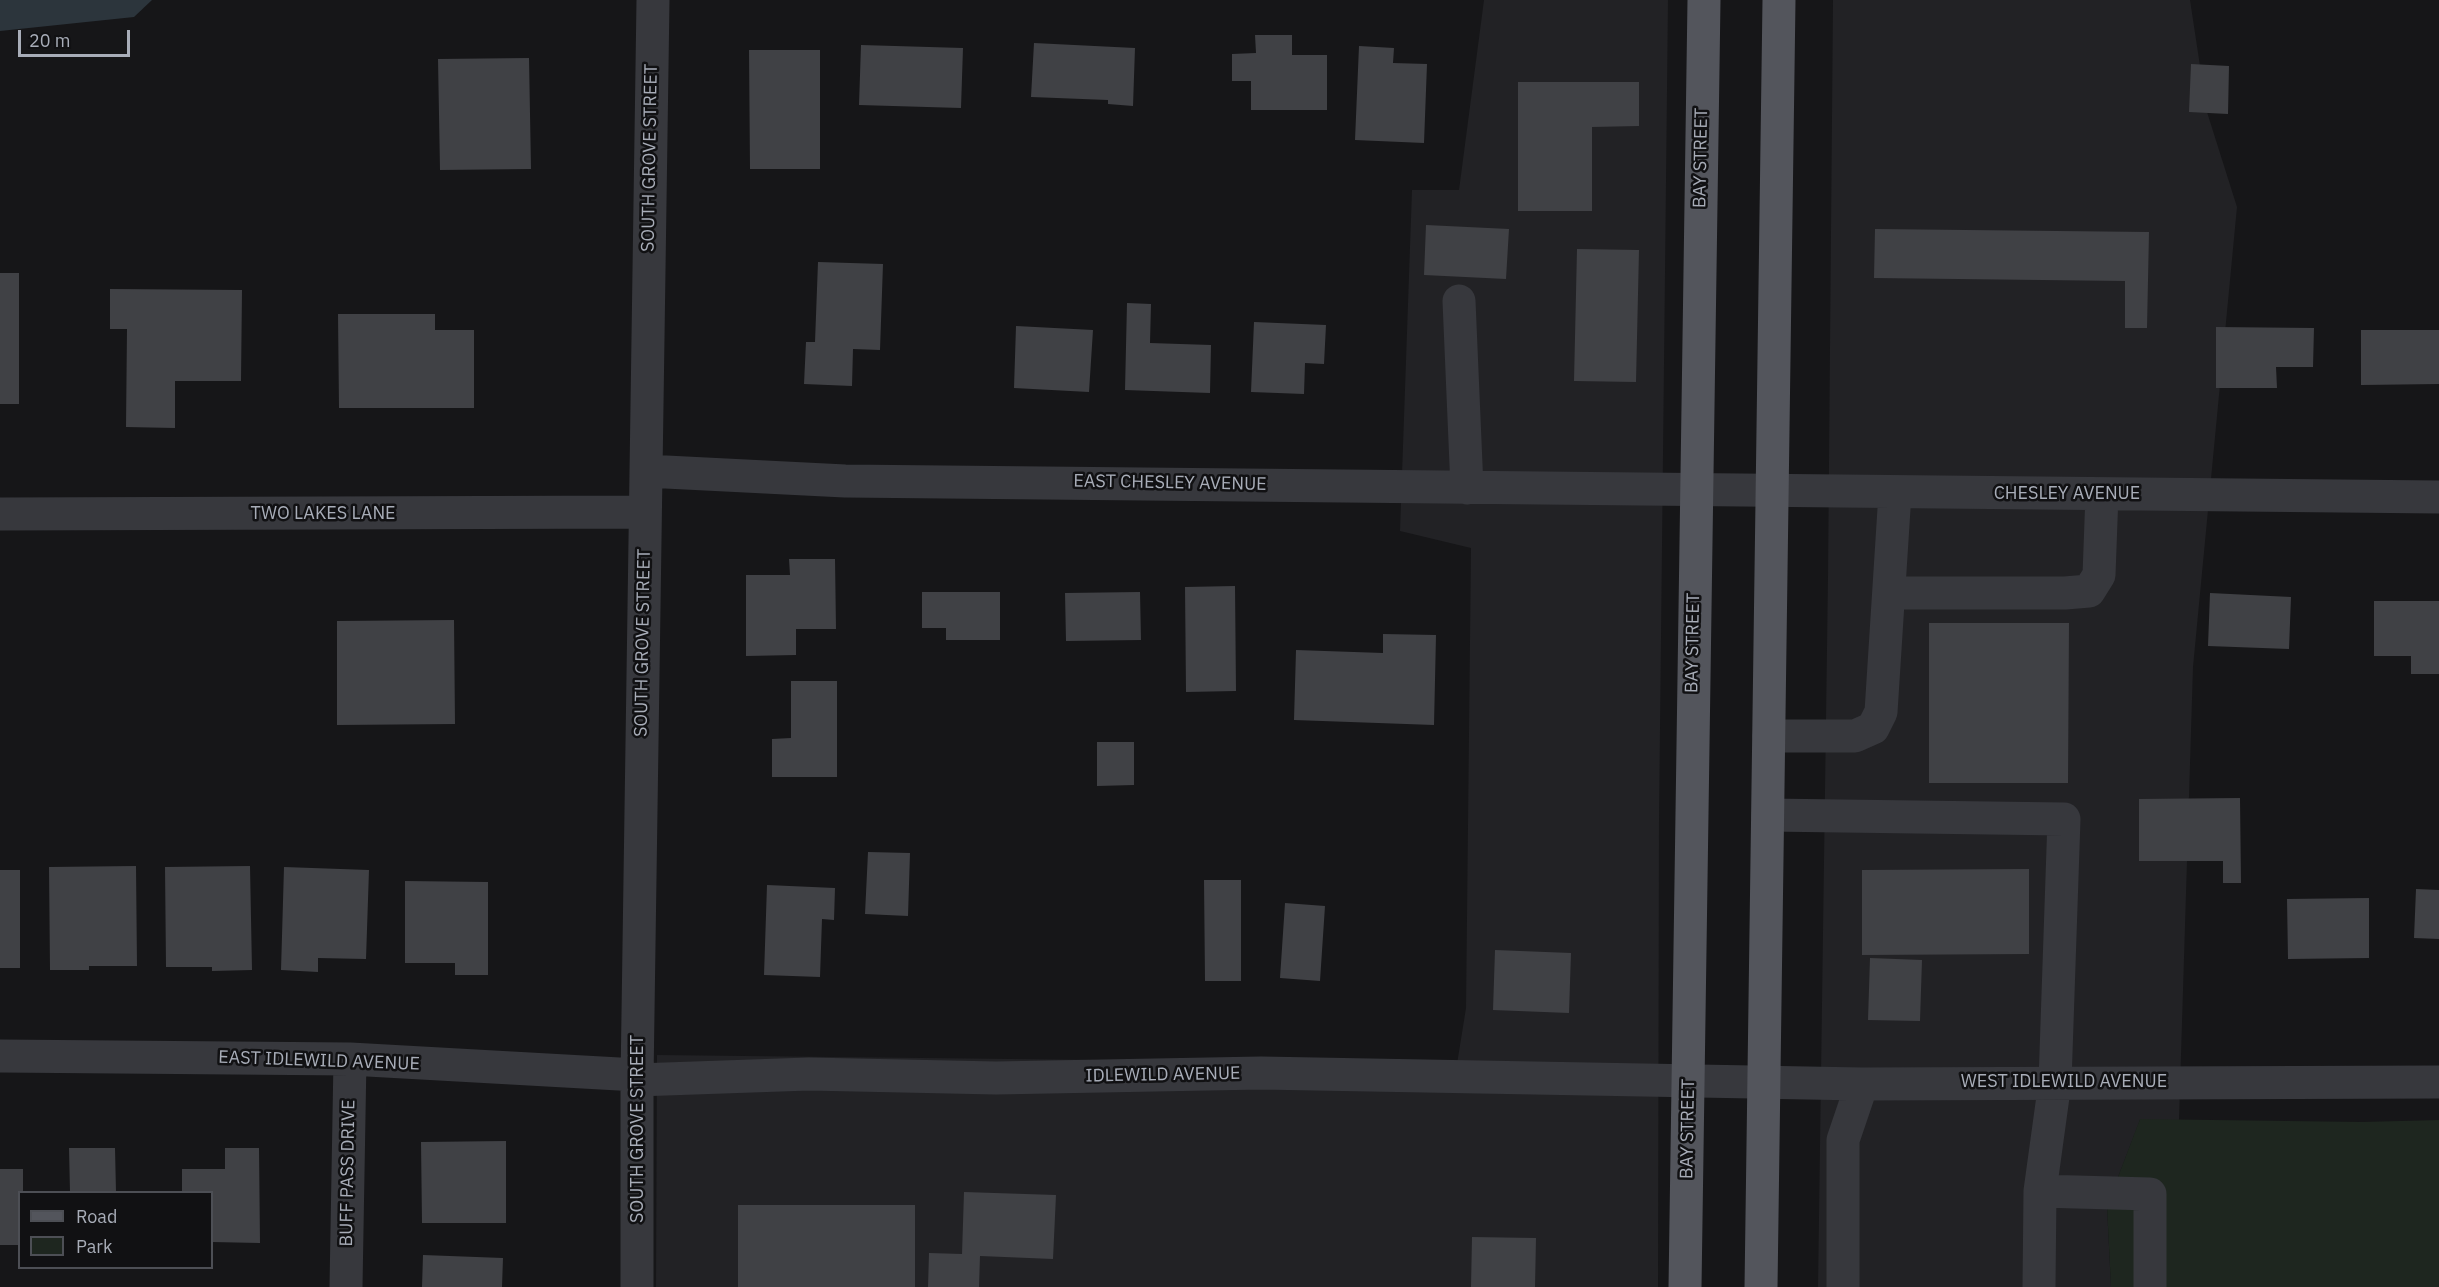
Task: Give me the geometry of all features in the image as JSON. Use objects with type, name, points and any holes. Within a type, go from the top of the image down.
[{"type":"main road","name":"BAY STREET","points":[[1685,1287],[1704,0]]},
{"type":"main road","points":[[1761,1287],[1779,0]]},
{"type":"street","name":"SOUTH GROVE STREET","points":[[637,1287],[637,1078],[652,0]]},
{"type":"street","points":[[1459,301],[1467,488]]},
{"type":"street","name":"EAST CHESLEY AVENUE","points":[[646,471],[845,481],[1132,482],[1695,491]]},
{"type":"street","name":"CHESLEY AVENUE","points":[[1695,491],[2439,497]]},
{"type":"street","points":[[1769,736],[1855,736],[1874,728],[1881,712],[1895,492]]},
{"type":"street","points":[[1889,593],[2089,591],[2099,575],[2102,494]]},
{"type":"street","name":"TWO LAKES LANE","points":[[0,514],[645,512]]},
{"type":"street","points":[[1768,815],[2064,819],[2055,1082],[2040,1191],[2039,1287]]},
{"type":"street","name":"EAST IDLEWILD AVENUE","points":[[0,1056],[350,1059],[637,1078]]},
{"type":"street","name":"BUFF PASS DRIVE","points":[[346,1287],[350,1059]]},
{"type":"street","name":"IDLEWILD AVENUE","points":[[637,1078],[809,1074],[996,1078],[1261,1074],[1688,1082]]},
{"type":"street","name":"WEST IDLEWILD AVENUE","points":[[1688,1082],[1862,1084],[2439,1082]]},
{"type":"street","points":[[1843,1287],[1843,1140],[1862,1084]]},
{"type":"street","points":[[2040,1191],[2150,1194],[2150,1287]]},
{"type":"shaded area","points":[[0,0],[152,0],[134,17],[0,31]]},
{"type":"shaded area","points":[[1484,0],[1668,0],[1659,820],[1658,1287],[656,1287],[657,1055],[1457,1064],[1466,1008],[1471,548],[1400,531],[1412,190],[1459,190]]},
{"type":"shaded area","points":[[1833,0],[2190,0],[2207,112],[2237,207],[2193,667],[2179,1120],[2140,1120],[2107,1206],[2111,1287],[1818,1287]]},
{"type":"green space","points":[[2140,1119],[2362,1122],[2439,1120],[2439,1287],[2111,1287],[2107,1206]]},
{"type":"building","points":[[1255,35],[1292,35],[1292,55],[1327,55],[1327,110],[1251,110],[1251,81],[1232,81],[1232,54],[1256,53]]},
{"type":"building","points":[[1034,43],[1135,48],[1133,106],[1108,104],[1108,100],[1031,97]]},
{"type":"building","points":[[861,45],[963,48],[961,108],[859,105]]},
{"type":"building","points":[[1359,46],[1394,48],[1393,63],[1427,64],[1424,143],[1355,140]]},
{"type":"building","points":[[749,50],[820,50],[820,169],[750,169]]},
{"type":"building","points":[[529,58],[531,169],[440,170],[438,59]]},
{"type":"building","points":[[2191,64],[2229,66],[2228,114],[2189,112]]},
{"type":"building","points":[[1518,82],[1639,82],[1639,126],[1592,127],[1592,211],[1518,211]]},
{"type":"building","points":[[1426,225],[1509,229],[1506,279],[1424,275]]},
{"type":"building","points":[[1875,229],[2149,232],[2147,328],[2125,328],[2125,281],[1874,278]]},
{"type":"building","points":[[1577,249],[1639,250],[1636,382],[1574,381]]},
{"type":"building","points":[[818,262],[883,264],[880,350],[853,349],[852,386],[804,384],[806,342],[815,342]]},
{"type":"building","points":[[0,273],[19,273],[19,404],[0,404]]},
{"type":"building","points":[[110,289],[242,290],[241,381],[175,381],[175,428],[126,427],[127,329],[110,329]]},
{"type":"building","points":[[1127,303],[1151,304],[1150,343],[1211,345],[1210,393],[1125,390]]},
{"type":"building","points":[[338,314],[435,314],[435,330],[474,330],[474,408],[339,408]]},
{"type":"building","points":[[1254,322],[1326,325],[1324,364],[1305,363],[1304,394],[1251,392]]},
{"type":"building","points":[[1016,326],[1093,330],[1089,392],[1014,388]]},
{"type":"building","points":[[2216,327],[2314,328],[2313,367],[2276,367],[2277,388],[2216,388]]},
{"type":"building","points":[[2361,330],[2439,330],[2439,384],[2361,385]]},
{"type":"building","points":[[789,559],[835,559],[836,629],[796,629],[796,655],[746,656],[746,575],[790,575]]},
{"type":"building","points":[[1235,586],[1236,691],[1186,692],[1185,587]]},
{"type":"building","points":[[922,592],[1000,592],[1000,640],[946,640],[946,628],[922,628]]},
{"type":"building","points":[[1140,592],[1141,640],[1066,641],[1065,593]]},
{"type":"building","points":[[2210,593],[2291,597],[2289,649],[2208,646]]},
{"type":"building","points":[[2374,601],[2439,601],[2439,674],[2411,674],[2411,656],[2374,656]]},
{"type":"building","points":[[454,620],[455,724],[337,725],[337,621]]},
{"type":"building","points":[[1929,623],[2069,623],[2068,783],[1929,783]]},
{"type":"building","points":[[1383,634],[1436,635],[1434,725],[1294,720],[1296,650],[1383,653]]},
{"type":"building","points":[[791,681],[837,681],[837,777],[772,777],[772,739],[791,738]]},
{"type":"building","points":[[1097,742],[1134,742],[1134,785],[1097,786]]},
{"type":"building","points":[[2240,798],[2241,883],[2223,883],[2223,861],[2139,861],[2139,799]]},
{"type":"building","points":[[868,852],[910,853],[908,916],[865,914]]},
{"type":"building","points":[[136,866],[137,966],[89,966],[89,970],[50,970],[49,867]]},
{"type":"building","points":[[250,866],[252,970],[212,971],[212,967],[166,967],[165,867]]},
{"type":"building","points":[[284,867],[369,870],[366,959],[318,958],[318,972],[281,970]]},
{"type":"building","points":[[2029,869],[2029,954],[1862,955],[1862,870]]},
{"type":"building","points":[[0,870],[20,870],[20,968],[0,968]]},
{"type":"building","points":[[1204,880],[1241,880],[1241,981],[1205,981]]},
{"type":"building","points":[[405,881],[488,882],[488,975],[455,975],[455,963],[405,963]]},
{"type":"building","points":[[767,885],[835,888],[834,920],[822,919],[820,977],[764,975]]},
{"type":"building","points":[[2416,889],[2439,890],[2439,939],[2414,938]]},
{"type":"building","points":[[2369,898],[2369,958],[2288,959],[2287,899]]},
{"type":"building","points":[[1285,903],[1325,906],[1320,981],[1280,978]]},
{"type":"building","points":[[1495,950],[1571,953],[1569,1013],[1493,1010]]},
{"type":"building","points":[[1870,958],[1922,960],[1920,1021],[1868,1020]]},
{"type":"building","points":[[506,1141],[506,1223],[422,1223],[421,1142]]},
{"type":"building","points":[[69,1148],[115,1148],[116,1191],[70,1191]]},
{"type":"building","points":[[225,1148],[259,1148],[260,1243],[213,1242],[213,1191],[182,1191],[182,1169],[225,1169]]},
{"type":"building","points":[[0,1169],[23,1169],[23,1191],[18,1191],[18,1245],[0,1245]]},
{"type":"building","points":[[964,1192],[1056,1195],[1053,1259],[980,1256],[979,1287],[928,1287],[929,1253],[962,1254]]},
{"type":"building","points":[[738,1205],[915,1205],[915,1287],[738,1287]]},
{"type":"building","points":[[1472,1237],[1536,1238],[1535,1287],[1471,1287]]},
{"type":"building","points":[[423,1255],[503,1258],[502,1287],[422,1287]]}]
